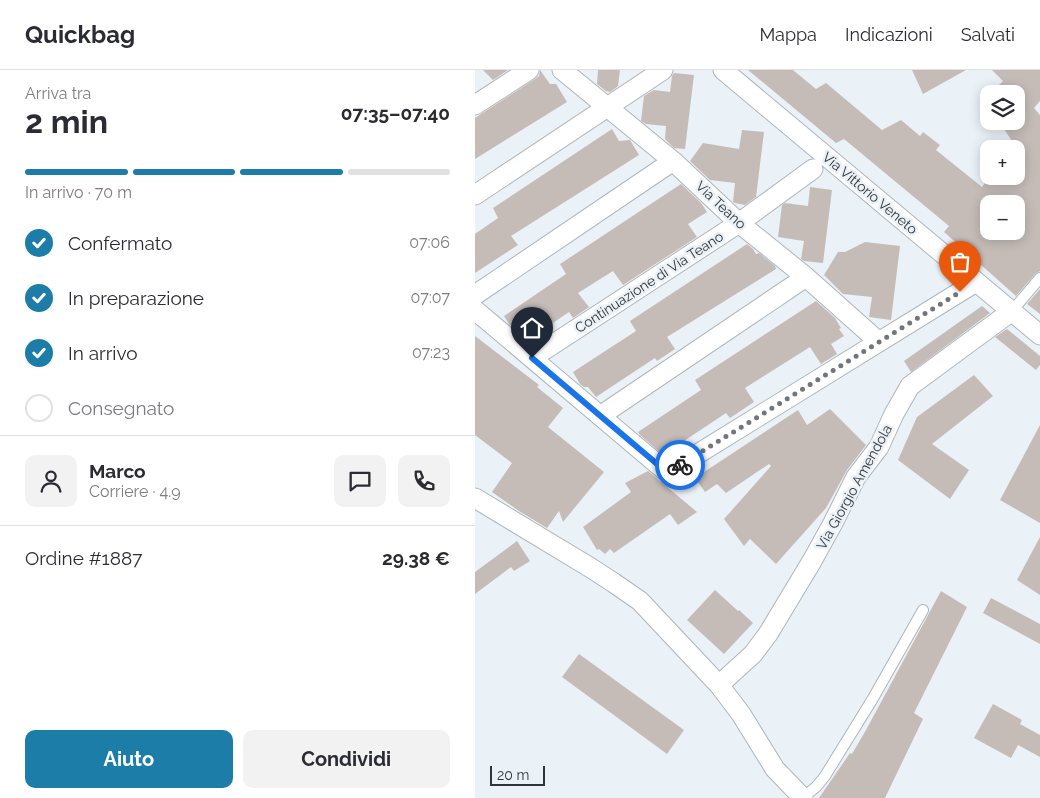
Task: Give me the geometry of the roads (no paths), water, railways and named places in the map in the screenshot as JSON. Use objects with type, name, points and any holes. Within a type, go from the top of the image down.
[{"type":"street","points":[[475,105],[529,70]]},
{"type":"street","name":"Via Teano","points":[[562,70],[673,161],[739,223],[806,277],[879,342]]},
{"type":"street","points":[[475,195],[663,70]]},
{"type":"street","name":"Via Vittorio Veneto","points":[[723,70],[1040,335]]},
{"type":"street","points":[[475,295],[673,161]]},
{"type":"street","name":"Continuazione di Via Teano","points":[[532,358],[739,223],[813,169]]},
{"type":"street","points":[[600,416],[806,277]]},
{"type":"street","points":[[475,310],[660,467],[669,470],[976,282]]},
{"type":"street","name":"Via Giorgio Amendola","points":[[719,685],[753,654],[768,634],[821,546],[856,477],[879,447],[894,414],[910,386],[1011,312]]},
{"type":"street","points":[[475,498],[614,582],[640,602],[719,685],[741,714],[775,769],[803,798]]},
{"type":"lane","points":[[1011,312],[1040,278]]},
{"type":"lane","points":[[803,798],[825,776],[872,700],[923,610]]}]
